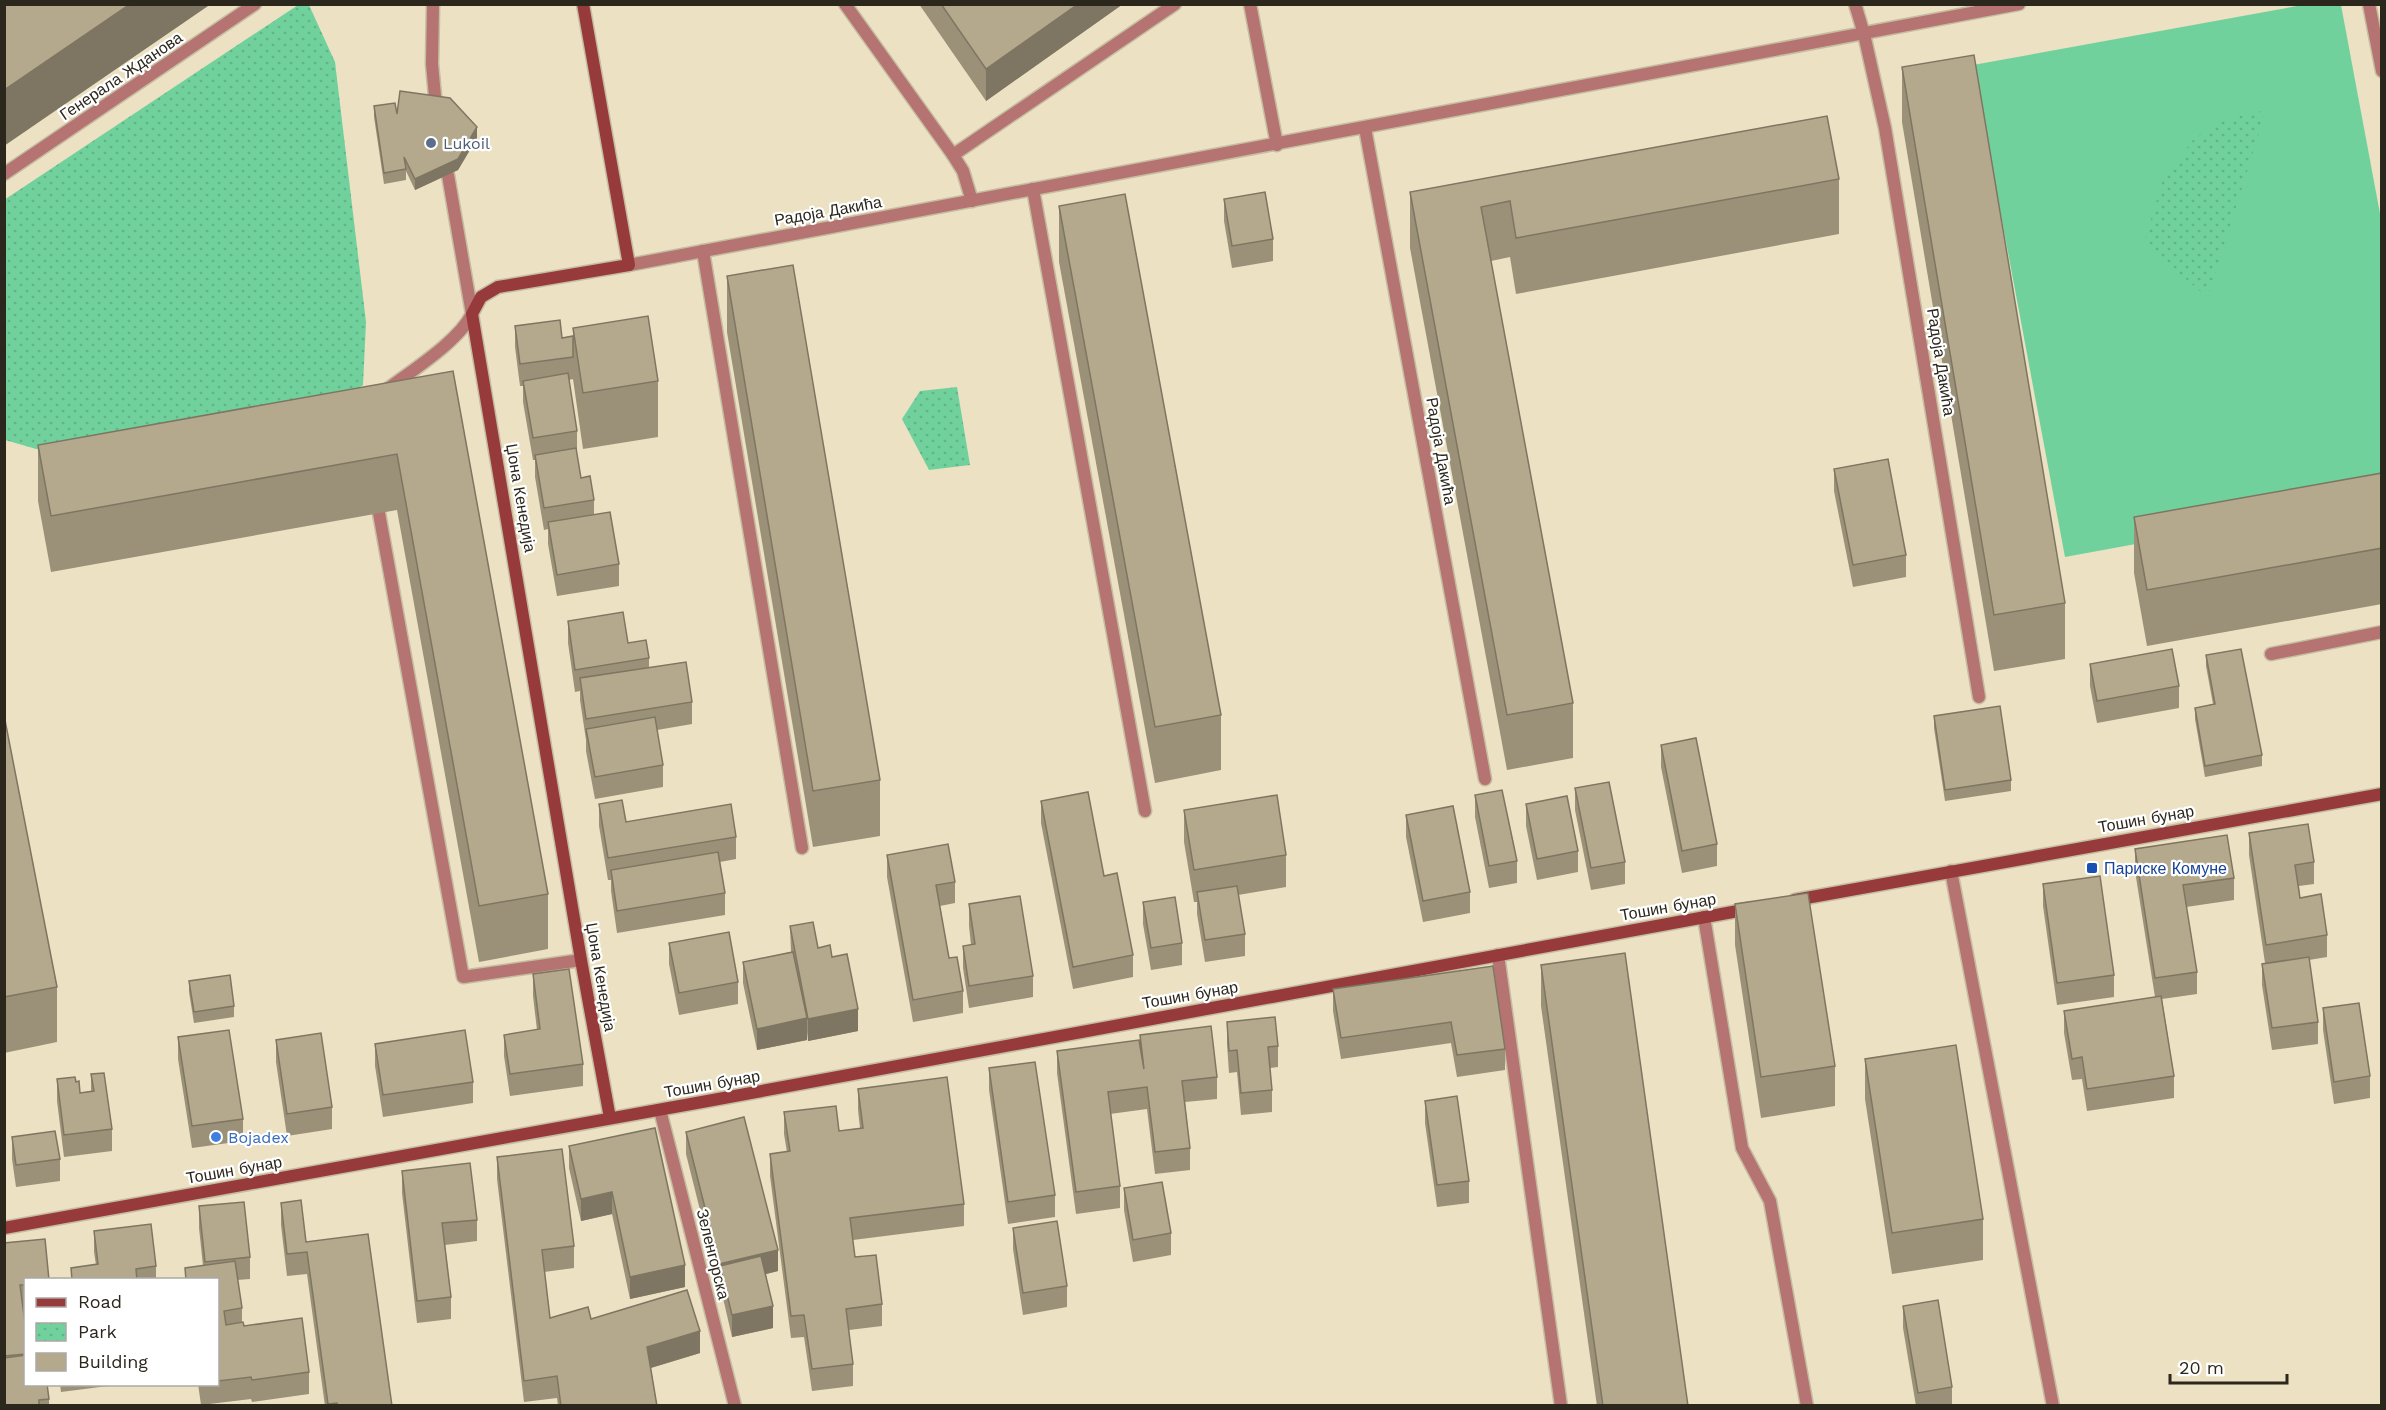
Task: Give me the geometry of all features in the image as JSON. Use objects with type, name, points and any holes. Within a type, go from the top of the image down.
[{"type":"main road","points":[[472,314],[481,297],[498,287],[629,265],[583,4]]},
{"type":"main road","name":"Џона Кенедија","points":[[472,314],[581,960],[610,1118]]},
{"type":"main road","name":"Тошин бунар","points":[[1786,902],[2382,794]]},
{"type":"main road","name":"Тошин бунар","points":[[4,1228],[660,1110],[1763,906]]},
{"type":"street","name":"Генерала Жданова","points":[[4,174],[255,4]]},
{"type":"street","points":[[433,4],[432,64],[436,107]]},
{"type":"street","points":[[845,4],[953,155],[963,171],[972,201]]},
{"type":"street","points":[[953,155],[1175,4]]},
{"type":"street","points":[[1250,4],[1277,145]]},
{"type":"street","name":"Радоја Дакића","points":[[1855,4],[1885,128],[1979,697]]},
{"type":"street","name":"Радоја Дакића","points":[[629,265],[2019,4]]},
{"type":"street","points":[[2369,4],[2382,71]]},
{"type":"street","name":"Радоја Дакића","points":[[1365,128],[1485,779]]},
{"type":"street","points":[[372,401],[452,339],[472,314],[448,175]]},
{"type":"street","points":[[1033,189],[1145,811]]},
{"type":"street","points":[[703,251],[802,848]]},
{"type":"street","points":[[379,513],[463,977],[581,960]]},
{"type":"street","points":[[2271,654],[2382,632]]},
{"type":"street","points":[[1951,871],[2053,1406]]},
{"type":"street","points":[[1704,917],[1742,1148],[1770,1201],[1807,1406]]},
{"type":"street","points":[[1498,955],[1561,1406]]},
{"type":"street","name":"Зеленгорска","points":[[660,1110],[735,1406]]},
{"type":"green space","points":[[298,5],[309,5],[335,62],[366,322],[363,385],[338,402],[57,455],[5,440],[4,200]]},
{"type":"green space","points":[[2303,5],[2341,5],[2381,219],[2381,499],[2065,557],[1973,65]]},
{"type":"green space","points":[[2266,110],[2208,298],[2144,243],[2164,176],[2194,139],[2226,119]]},
{"type":"green space","points":[[957,387],[970,465],[929,470],[902,419],[920,391]]},
{"type":"building","points":[[4,4],[130,4],[4,90]]},
{"type":"building","points":[[941,4],[1078,4],[986,69]]},
{"type":"building","points":[[1974,55],[2065,603],[1994,615],[1902,67]]},
{"type":"building","points":[[400,91],[450,98],[477,127],[458,159],[415,179],[404,157],[406,169],[384,173],[374,106],[395,103],[397,114]]},
{"type":"building","points":[[1827,116],[1839,179],[1516,238],[1510,201],[1481,207],[1573,703],[1507,715],[1410,192]]},
{"type":"building","points":[[1265,192],[1273,239],[1232,246],[1224,199]]},
{"type":"building","points":[[1125,194],[1221,715],[1155,727],[1059,206]]},
{"type":"building","points":[[793,265],[880,780],[813,791],[727,276]]},
{"type":"building","points":[[648,316],[658,381],[583,393],[573,328]]},
{"type":"building","points":[[560,320],[562,338],[573,336],[573,357],[520,364],[515,326]]},
{"type":"building","points":[[453,371],[548,894],[479,906],[397,454],[51,516],[38,445]]},
{"type":"building","points":[[568,373],[577,431],[533,438],[523,381]]},
{"type":"building","points":[[576,448],[581,478],[590,476],[594,500],[544,508],[535,455]]},
{"type":"building","points":[[1888,459],[1906,555],[1853,565],[1834,469]]},
{"type":"building","points":[[2382,473],[2382,548],[2147,590],[2134,517]]},
{"type":"building","points":[[610,512],[619,564],[557,575],[548,522]]},
{"type":"building","points":[[623,612],[628,643],[646,640],[649,658],[575,670],[568,621]]},
{"type":"building","points":[[2172,649],[2179,686],[2097,701],[2090,664]]},
{"type":"building","points":[[2241,649],[2262,755],[2205,766],[2195,708],[2215,704],[2206,655]]},
{"type":"building","points":[[686,662],[692,702],[586,719],[580,678]]},
{"type":"building","points":[[2000,706],[2011,780],[1945,790],[1934,716]]},
{"type":"building","points":[[4,715],[57,987],[4,997]]},
{"type":"building","points":[[655,717],[663,765],[595,777],[586,729]]},
{"type":"building","points":[[1696,738],[1717,844],[1682,851],[1661,745]]},
{"type":"building","points":[[1609,782],[1625,862],[1591,868],[1575,788]]},
{"type":"building","points":[[1502,790],[1517,861],[1489,866],[1475,795]]},
{"type":"building","points":[[1088,792],[1104,876],[1117,873],[1133,955],[1073,967],[1041,801]]},
{"type":"building","points":[[1277,795],[1286,855],[1194,870],[1184,810]]},
{"type":"building","points":[[1567,796],[1578,851],[1537,859],[1526,804]]},
{"type":"building","points":[[622,800],[626,822],[731,804],[736,837],[608,858],[599,804]]},
{"type":"building","points":[[1453,806],[1470,892],[1423,901],[1406,815]]},
{"type":"building","points":[[2308,824],[2314,862],[2295,865],[2300,898],[2321,894],[2327,935],[2266,945],[2249,833]]},
{"type":"building","points":[[2227,835],[2234,878],[2183,885],[2197,972],[2155,978],[2135,849]]},
{"type":"building","points":[[948,844],[955,882],[936,885],[949,958],[957,957],[963,991],[913,1000],[887,855]]},
{"type":"building","points":[[718,852],[725,893],[617,911],[611,870]]},
{"type":"building","points":[[2100,876],[2114,975],[2057,983],[2043,884]]},
{"type":"building","points":[[1237,886],[1245,934],[1205,940],[1197,892]]},
{"type":"building","points":[[1808,893],[1835,1066],[1761,1077],[1735,904]]},
{"type":"building","points":[[1020,896],[1033,976],[969,986],[963,946],[975,944],[969,904]]},
{"type":"building","points":[[1175,897],[1182,943],[1151,948],[1143,902]]},
{"type":"building","points":[[813,922],[818,948],[830,945],[832,957],[847,954],[858,1009],[808,1019],[790,926]]},
{"type":"building","points":[[729,932],[738,982],[679,993],[669,943]]},
{"type":"building","points":[[793,952],[807,1018],[757,1029],[743,962]]},
{"type":"building","points":[[1625,953],[1688,1406],[1603,1406],[1541,965]]},
{"type":"building","points":[[2309,957],[2318,1022],[2272,1028],[2262,964]]},
{"type":"building","points":[[1493,966],[1505,1049],[1457,1055],[1451,1022],[1341,1038],[1333,989]]},
{"type":"building","points":[[569,969],[583,1064],[510,1074],[504,1035],[540,1029],[533,974]]},
{"type":"building","points":[[230,975],[234,1006],[194,1012],[189,981]]},
{"type":"building","points":[[2161,996],[2174,1076],[2087,1089],[2082,1057],[2072,1059],[2064,1011]]},
{"type":"building","points":[[2359,1003],[2370,1076],[2334,1082],[2323,1008]]},
{"type":"building","points":[[1275,1017],[1278,1046],[1268,1047],[1272,1090],[1241,1093],[1237,1050],[1229,1051],[1227,1022]]},
{"type":"building","points":[[1211,1026],[1217,1077],[1182,1081],[1190,1148],[1155,1152],[1147,1087],[1108,1092],[1120,1186],[1076,1192],[1057,1051],[1139,1040],[1144,1069],[1140,1035]]},
{"type":"building","points":[[229,1030],[243,1119],[192,1126],[178,1037]]},
{"type":"building","points":[[465,1030],[473,1082],[383,1095],[375,1044]]},
{"type":"building","points":[[321,1033],[332,1107],[287,1114],[276,1040]]},
{"type":"building","points":[[1956,1045],[1983,1219],[1892,1233],[1865,1059]]},
{"type":"building","points":[[1035,1062],[1055,1195],[1008,1202],[989,1068]]},
{"type":"building","points":[[104,1073],[112,1129],[64,1135],[57,1079],[75,1077],[76,1082],[79,1081],[80,1093],[94,1091],[91,1074]]},
{"type":"building","points":[[947,1077],[964,1204],[850,1218],[855,1257],[876,1255],[882,1304],[846,1309],[853,1364],[812,1369],[804,1315],[791,1316],[770,1154],[790,1151],[784,1112],[836,1106],[839,1131],[863,1128],[858,1089]]},
{"type":"building","points":[[1457,1096],[1469,1181],[1437,1185],[1425,1101]]},
{"type":"building","points":[[744,1117],[778,1250],[719,1264],[686,1132]]},
{"type":"building","points":[[655,1128],[685,1265],[630,1277],[612,1192],[581,1199],[569,1146]]},
{"type":"building","points":[[55,1131],[60,1159],[16,1165],[12,1137]]},
{"type":"building","points":[[562,1149],[574,1246],[542,1250],[550,1318],[588,1307],[591,1319],[687,1290],[700,1331],[647,1347],[657,1406],[561,1406],[557,1376],[524,1381],[497,1157]]},
{"type":"building","points":[[470,1163],[477,1220],[442,1223],[451,1297],[417,1301],[402,1171]]},
{"type":"building","points":[[1162,1182],[1171,1233],[1133,1240],[1124,1188]]},
{"type":"building","points":[[301,1200],[306,1242],[368,1234],[392,1406],[328,1404],[307,1252],[287,1254],[281,1203]]},
{"type":"building","points":[[244,1202],[250,1257],[205,1262],[199,1206]]},
{"type":"building","points":[[1057,1221],[1067,1286],[1023,1293],[1013,1228]]},
{"type":"building","points":[[151,1224],[156,1266],[136,1269],[137,1278],[72,1278],[71,1268],[98,1264],[94,1231]]},
{"type":"building","points":[[45,1239],[49,1278],[24,1278],[24,1285],[20,1285],[24,1316],[24,1354],[4,1356],[4,1243]]},
{"type":"building","points":[[761,1256],[773,1306],[732,1315],[720,1266]]},
{"type":"building","points":[[235,1261],[242,1308],[224,1311],[226,1325],[243,1322],[244,1326],[302,1318],[309,1372],[252,1380],[251,1377],[219,1381],[219,1278],[186,1278],[185,1268]]},
{"type":"building","points":[[1938,1300],[1952,1387],[1918,1393],[1903,1306]]},
{"type":"building","points":[[24,1355],[24,1386],[47,1386],[49,1399],[39,1400],[39,1406],[4,1406],[4,1358]]},
{"type":"place","name":"Lukoil","points":[[431,143]]},
{"type":"place","name":"Париске Комуне","points":[[2092,868]]},
{"type":"place","name":"Bojadex","points":[[216,1137]]}]
